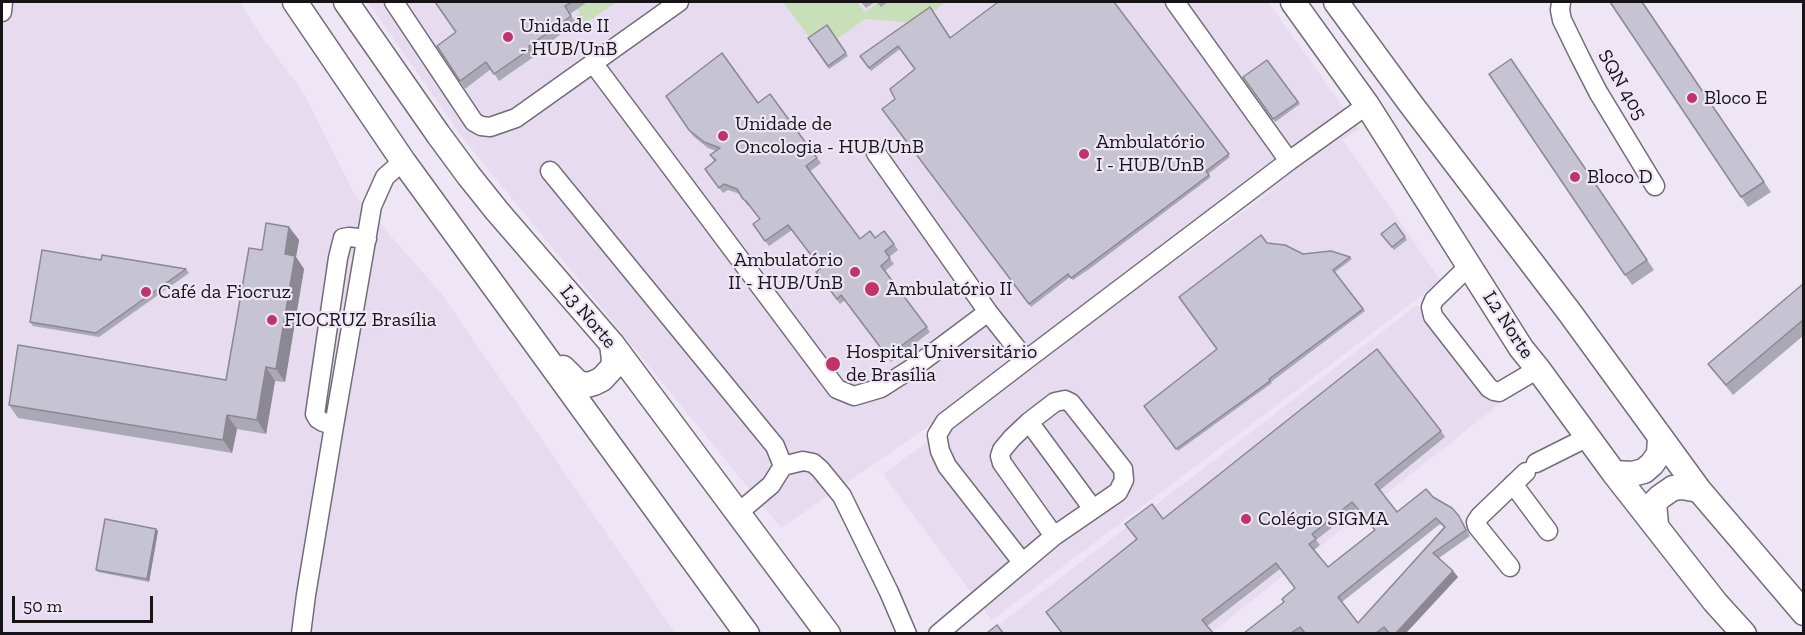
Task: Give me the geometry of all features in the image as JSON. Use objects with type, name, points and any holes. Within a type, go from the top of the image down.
[{"type":"main road","points":[[295,2],[403,161],[747,633]]},
{"type":"main road","name":"L3 Norte","points":[[346,2],[469,176],[612,344],[828,633]]},
{"type":"main road","name":"L2 Norte","points":[[1293,2],[1367,105],[1521,348],[1614,473],[1715,602],[1744,633]]},
{"type":"main road","points":[[1336,2],[1570,313],[1699,490],[1803,613]]},
{"type":"main road","points":[[536,341],[578,383],[587,385],[602,379],[613,367],[612,344]]},
{"type":"main road","points":[[1614,473],[1632,474],[1644,471],[1659,454],[1660,438]]},
{"type":"main road","points":[[1656,525],[1654,503],[1666,493],[1673,488],[1682,487],[1699,490]]},
{"type":"street","points":[[2,12],[3,2]]},
{"type":"street","points":[[394,2],[474,122],[490,127],[516,118],[679,2]]},
{"type":"street","points":[[1175,2],[1289,162]]},
{"type":"street","name":"SQN 405","points":[[1562,2],[1560,10],[1562,20],[1580,57],[1598,92],[1655,186]]},
{"type":"street","points":[[593,63],[837,389],[854,396],[881,388],[917,365],[988,312]]},
{"type":"street","points":[[1022,562],[948,466],[940,451],[937,435],[945,422],[1367,105]]},
{"type":"street","points":[[876,153],[988,312],[1026,360]]},
{"type":"street","points":[[301,633],[372,206],[385,177],[403,161]]},
{"type":"street","points":[[550,171],[775,446],[783,466]]},
{"type":"street","points":[[334,426],[323,423],[315,414],[338,258],[343,238],[367,239]]},
{"type":"street","points":[[1470,265],[1434,300],[1431,307],[1433,316],[1489,388],[1494,391],[1499,392],[1538,369]]},
{"type":"street","points":[[938,633],[1022,562],[1118,492],[1124,480],[1123,469],[1071,403],[1065,400],[1055,402],[1029,422],[1012,438],[1000,456],[1002,463],[1054,537]]},
{"type":"street","points":[[1029,422],[1094,509]]},
{"type":"street","points":[[1510,567],[1476,522],[1525,473],[1588,437]]},
{"type":"street","points":[[738,513],[771,485],[783,466],[803,461],[813,463],[842,496],[907,633]]},
{"type":"street","points":[[1525,473],[1548,531]]},
{"type":"shaded area","points":[[2,2],[240,2],[261,36],[303,92],[355,195],[441,293],[675,633],[2,633]]},
{"type":"shaded area","name":"Hospital Universitário de Brasília","points":[[368,2],[1268,2],[1359,129],[1343,140],[1441,281],[992,620],[883,474],[1302,169],[781,528],[462,137]]},
{"type":"shaded area","name":"Colégio SIGMA","points":[[1417,305],[1498,405],[1211,633],[987,634]]},
{"type":"green space","points":[[586,2],[617,2],[569,34],[563,25],[580,13],[577,8]]},
{"type":"green space","points":[[783,2],[857,2],[865,12],[879,2],[946,2],[917,23],[865,19],[820,51]]},
{"type":"building","name":"Unidade II - HUB/UnB","points":[[435,2],[572,2],[565,6],[571,16],[529,46],[530,49],[494,74],[486,62],[460,81],[437,46],[456,32]]},
{"type":"building","name":"Ambulatório I - HUB/UnB","points":[[998,2],[1114,2],[1229,154],[1206,171],[1209,175],[1071,278],[1068,274],[1029,304],[882,109],[895,99],[890,89],[915,69],[898,46],[869,68],[860,56],[930,7],[950,38]]},
{"type":"building","name":"Bloco E","points":[[1610,2],[1642,2],[1764,182],[1741,197]]},
{"type":"building","points":[[827,25],[846,53],[828,66],[808,38]]},
{"type":"building","points":[[722,53],[758,103],[770,94],[817,158],[806,166],[860,239],[870,231],[875,238],[884,231],[894,244],[885,251],[890,258],[881,266],[927,327],[887,356],[841,295],[837,299],[816,272],[821,268],[788,225],[765,241],[753,224],[760,219],[737,189],[724,184],[719,188],[705,169],[716,160],[710,155],[720,148],[704,142],[689,130],[666,96]]},
{"type":"building","name":"Bloco D","points":[[1511,59],[1647,260],[1625,275],[1489,74]]},
{"type":"building","points":[[1267,60],[1298,102],[1273,119],[1243,77]]},
{"type":"building","name":"FIOCRUZ Brasília","points":[[266,223],[289,227],[285,254],[295,256],[276,369],[266,367],[257,420],[227,415],[223,440],[9,405],[18,345],[226,380],[249,248],[262,250]]},
{"type":"building","points":[[1395,223],[1405,237],[1392,247],[1381,234]]},
{"type":"building","points":[[1261,235],[1267,243],[1285,245],[1303,254],[1331,251],[1350,257],[1333,270],[1363,309],[1269,379],[1270,381],[1176,449],[1144,406],[1217,349],[1179,297]]},
{"type":"building","points":[[42,250],[101,260],[102,255],[186,269],[96,333],[30,322]]},
{"type":"building","points":[[1803,284],[1803,320],[1726,385],[1708,364]]},
{"type":"building","name":"Colégio SIGMA","points":[[1377,349],[1441,431],[1375,484],[1397,512],[1426,489],[1433,497],[1452,508],[1466,530],[1433,553],[1453,571],[1396,633],[1389,633],[1384,627],[1376,633],[1305,633],[1300,627],[1291,633],[1244,633],[1284,602],[1282,599],[1295,588],[1276,563],[1202,620],[1213,633],[1062,633],[1046,612],[1137,539],[1125,524],[1152,504],[1163,519]],"holes":[[[1352,502],[1375,530],[1328,567],[1309,544],[1316,539],[1312,534]],[[1436,518],[1445,527],[1358,623],[1338,597]]]},
{"type":"building","points":[[105,519],[156,529],[147,579],[96,570]]},
{"type":"building","points":[[997,625],[1003,633],[987,633]]},
{"type":"place","name":"Unidade II - HUB/UnB","points":[[508,37]]},
{"type":"place","name":"Bloco E","points":[[1692,98]]},
{"type":"place","name":"Unidade de Oncologia - HUB/UnB","points":[[723,136]]},
{"type":"place","name":"Ambulatório I - HUB/UnB","points":[[1084,154]]},
{"type":"place","name":"Bloco D","points":[[1575,177]]},
{"type":"place","name":"Ambulatório II - HUB/UnB","points":[[855,272]]},
{"type":"place","name":"Ambulatório II","points":[[872,289]]},
{"type":"place","name":"Café da Fiocruz","points":[[146,292]]},
{"type":"place","name":"FIOCRUZ Brasília","points":[[272,320]]},
{"type":"place","name":"Hospital Universitário de Brasília","points":[[833,364]]},
{"type":"place","name":"Colégio SIGMA","points":[[1246,519]]}]
